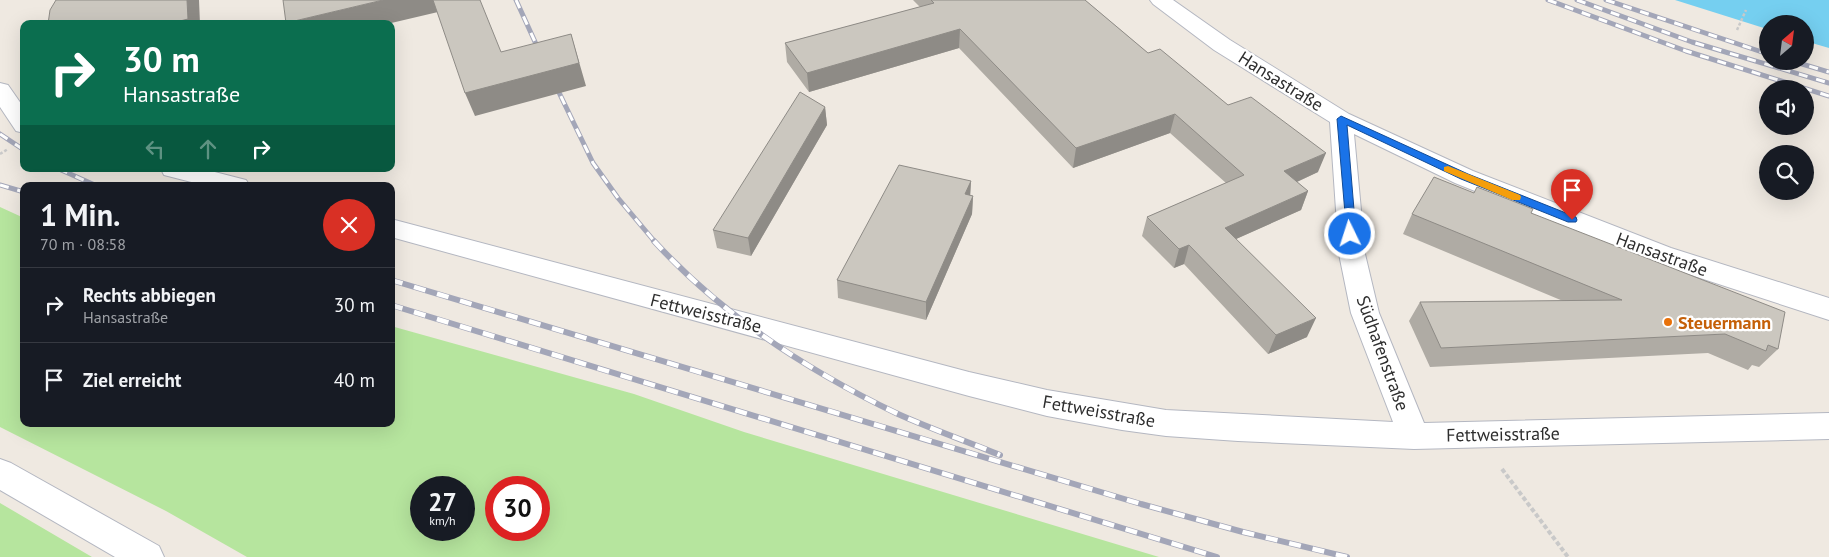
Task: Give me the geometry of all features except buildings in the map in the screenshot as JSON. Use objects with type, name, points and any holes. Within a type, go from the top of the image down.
[{"type":"street","name":"Hansastraße","points":[[1160,0],[1222,45],[1341,119],[1464,177],[1661,255],[1829,309]]},
{"type":"street","points":[[0,90],[20,121]]},
{"type":"street","name":"Südhafenstraße","points":[[1341,119],[1352,254],[1365,313],[1414,436]]},
{"type":"street","points":[[0,122],[20,126]]},
{"type":"street","points":[[184,172],[222,182]]},
{"type":"street","name":"Fettweisstraße","points":[[395,229],[960,382],[1047,403],[1166,423],[1414,436],[1829,426]]},
{"type":"street","points":[[0,473],[147,557]]},
{"type":"path","points":[[1736,30],[1746,10]]},
{"type":"path","points":[[1476,434],[1568,557]]},
{"type":"green space","points":[[0,207],[20,216],[20,427],[395,427],[395,327],[634,394],[744,432],[1159,557],[247,557],[166,511],[0,427]]},
{"type":"green space","points":[[0,503],[92,557],[0,557]]},
{"type":"water","points":[[1675,0],[1829,0],[1829,48],[1814,44],[1814,15],[1759,15],[1759,26]]},
{"type":"railway","points":[[516,0],[541,55]]},
{"type":"railway","points":[[1548,0],[1686,51],[1829,96]]},
{"type":"railway","points":[[1577,0],[1692,42],[1829,83]]},
{"type":"railway","points":[[1606,0],[1759,51]]},
{"type":"railway","points":[[1814,68],[1829,72]]},
{"type":"railway","points":[[553,80],[593,163],[618,198],[655,242]]},
{"type":"railway","points":[[0,134],[20,147]]},
{"type":"railway","points":[[66,172],[88,182]]},
{"type":"railway","points":[[0,185],[20,191]]},
{"type":"railway","points":[[654,241],[708,293],[767,339],[799,360],[898,414],[1000,455]]},
{"type":"railway","points":[[395,281],[1141,504],[1243,532],[1347,557]]},
{"type":"railway","points":[[395,306],[1217,557]]},
{"type":"slow traffic","points":[[1448,169],[1516,197]]},
{"type":"place","name":"Steuermann","points":[[1668,322]]},
{"type":"route","points":[[1350,234],[1341,119],[1464,177],[1572,220]]}]
